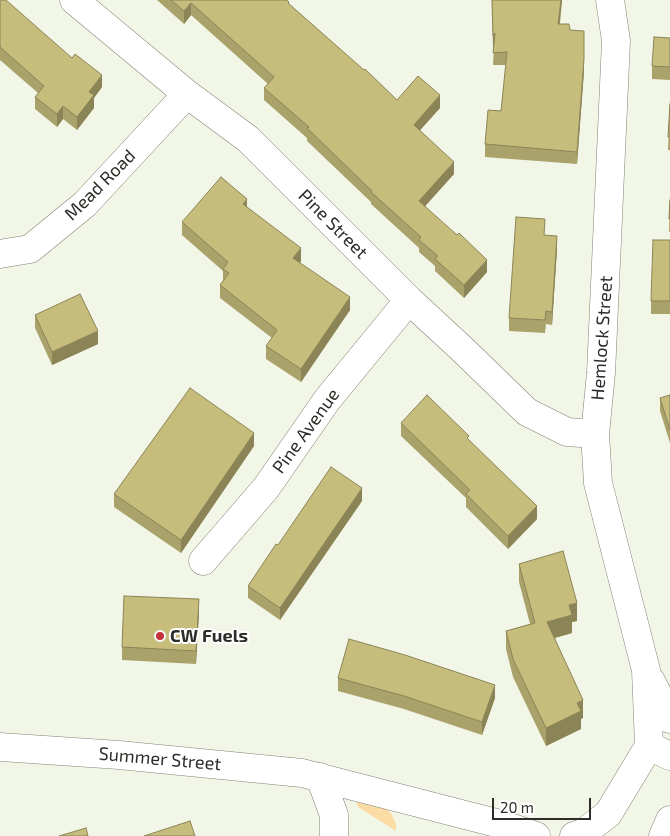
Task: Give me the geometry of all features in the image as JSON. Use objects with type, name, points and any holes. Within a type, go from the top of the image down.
[{"type":"street","name":"Pine Street","points":[[74,0],[187,94],[248,139],[408,300],[527,412],[567,432],[595,434]]},
{"type":"street","name":"Hemlock Street","points":[[574,836],[583,832],[608,814],[660,751],[646,670],[598,482],[595,434],[601,373],[616,41],[610,0]]},
{"type":"street","name":"Mead Road","points":[[0,254],[30,249],[85,204],[187,94]]},
{"type":"street","name":"Pine Avenue","points":[[204,561],[266,488],[327,400],[408,300]]},
{"type":"street","name":"Hemlock Street","points":[[646,670],[670,719]]},
{"type":"street","name":"Summer Street","points":[[0,747],[119,755],[302,773],[504,825],[536,836]]},
{"type":"street","points":[[320,778],[334,815],[334,836]]},
{"type":"street","points":[[663,836],[670,820]]},
{"type":"shaded area","points":[[356,801],[382,806],[391,813],[396,824],[396,831],[358,807]]},
{"type":"building","points":[[0,0],[6,0],[72,58],[75,54],[102,75],[89,92],[94,95],[77,117],[63,106],[57,114],[35,97],[44,86],[0,47]]},
{"type":"building","points":[[171,0],[287,0],[288,3],[365,69],[397,100],[418,76],[440,95],[414,125],[454,162],[419,201],[457,235],[459,233],[487,260],[464,285],[435,259],[438,256],[419,240],[421,237],[371,192],[307,128],[309,127],[264,88],[274,77],[191,3],[184,11]]},
{"type":"building","points":[[492,0],[561,0],[558,24],[569,24],[570,30],[584,31],[584,59],[577,152],[485,144],[488,110],[501,111],[507,52],[493,53],[495,33],[493,36]]},
{"type":"building","points":[[654,37],[670,38],[670,67],[652,66]]},
{"type":"building","points":[[670,104],[670,137],[668,137]]},
{"type":"building","points":[[221,177],[247,199],[243,204],[301,248],[293,258],[350,297],[301,369],[266,346],[277,330],[220,285],[229,273],[223,269],[228,262],[182,222]]},
{"type":"building","points":[[516,217],[545,219],[544,235],[557,236],[552,312],[546,311],[545,320],[509,318]]},
{"type":"building","points":[[653,240],[670,240],[670,301],[651,301]]},
{"type":"building","points":[[80,294],[98,331],[52,352],[35,315]]},
{"type":"building","points":[[190,388],[254,433],[181,540],[114,494]]},
{"type":"building","points":[[427,395],[469,436],[467,438],[537,506],[508,536],[466,494],[470,490],[401,423]]},
{"type":"building","points":[[670,395],[670,430],[660,398]]},
{"type":"building","points":[[331,467],[362,488],[280,608],[248,586]]},
{"type":"building","points":[[563,551],[577,603],[569,605],[572,615],[547,622],[583,700],[577,703],[581,711],[546,728],[513,659],[506,631],[535,623],[519,564]]},
{"type":"building","name":"CW Fuels","points":[[124,596],[199,599],[196,651],[122,647]]},
{"type":"building","points":[[349,639],[405,655],[495,685],[482,722],[404,696],[338,678]]},
{"type":"building","points":[[190,821],[195,836],[144,836]]},
{"type":"building","points":[[86,828],[88,836],[59,836]]},
{"type":"place","name":"CW Fuels","points":[[160,636]]}]
